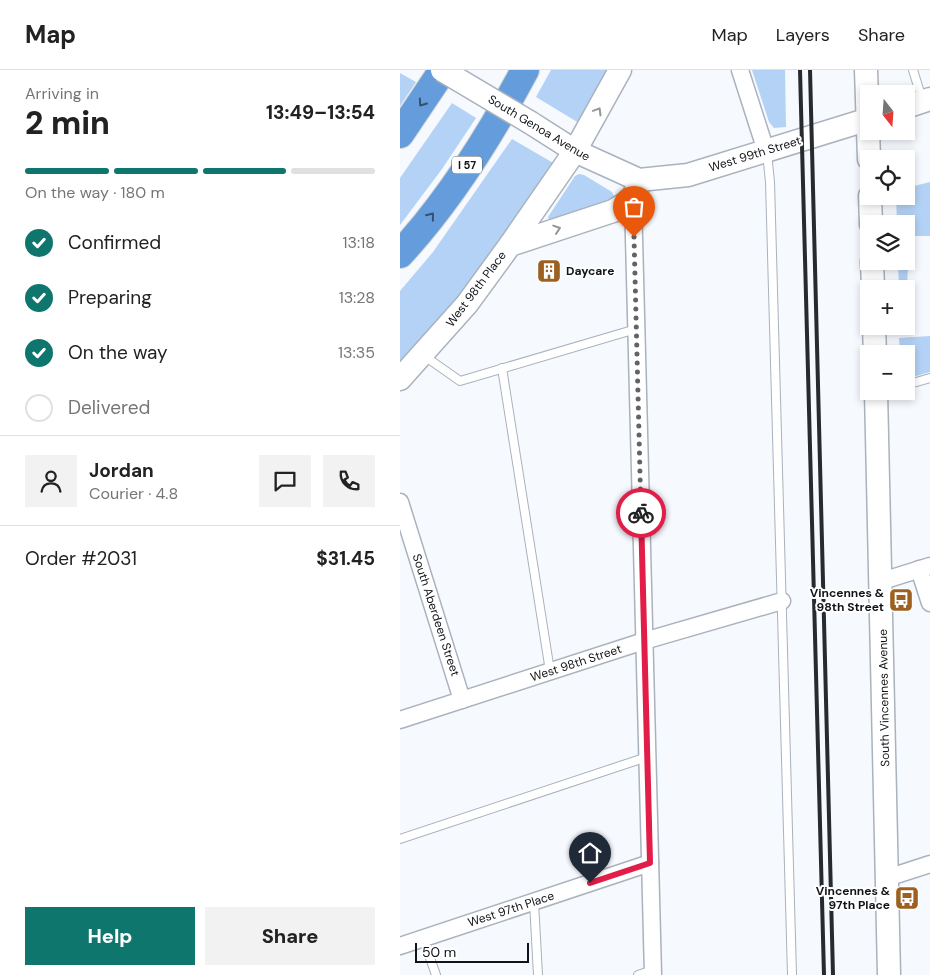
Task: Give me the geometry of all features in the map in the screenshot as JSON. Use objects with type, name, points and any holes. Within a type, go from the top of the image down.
[{"type":"highway","points":[[400,134],[442,70]]},
{"type":"highway","name":"I 57","points":[[400,254],[456,182],[506,106],[525,70]]},
{"type":"street","name":"South Genoa Avenue","points":[[442,70],[636,189]]},
{"type":"street","points":[[510,244],[575,151],[620,70]]},
{"type":"street","points":[[740,70],[766,151]]},
{"type":"street","points":[[866,70],[867,85]]},
{"type":"street","name":"West 99th Street","points":[[636,189],[688,175],[860,122]]},
{"type":"street","points":[[636,189],[636,329],[650,863],[648,973]]},
{"type":"street","name":"West 98th Place","points":[[400,379],[467,304],[510,244],[613,211],[636,189]]},
{"type":"street","name":"South Vincennes Avenue","points":[[879,400],[889,975]]},
{"type":"street","name":"South Aberdeen Street","points":[[400,502],[462,700]]},
{"type":"street","points":[[882,581],[925,567],[930,603]]},
{"type":"street","name":"West 98th Street","points":[[400,720],[644,641],[782,601]]},
{"type":"street","name":"West 97th Place","points":[[400,946],[650,863]]},
{"type":"street","points":[[887,878],[930,864]]},
{"type":"lane","points":[[913,70],[920,102]]},
{"type":"lane","points":[[766,151],[770,182],[792,975]]},
{"type":"lane","points":[[423,355],[460,381],[636,329]]},
{"type":"lane","points":[[502,368],[550,671]]},
{"type":"lane","points":[[915,382],[930,378]]},
{"type":"lane","points":[[400,839],[647,757]]},
{"type":"lane","points":[[534,902],[538,975]]},
{"type":"lane","points":[[423,938],[436,975]]},
{"type":"shaded area","points":[[551,70],[608,70],[579,123],[536,97]]},
{"type":"shaded area","points":[[752,70],[785,70],[786,127],[774,128],[769,122]]},
{"type":"shaded area","points":[[400,73],[416,82],[400,106]]},
{"type":"shaded area","points":[[452,103],[476,118],[442,169],[400,225],[400,178]]},
{"type":"shaded area","points":[[512,139],[555,164],[457,301],[400,365],[400,291],[433,252]]},
{"type":"shaded area","points":[[579,174],[584,175],[612,192],[615,199],[550,222],[548,217],[575,176]]},
{"type":"shaded area","points":[[930,182],[930,236],[915,236],[915,215],[897,215],[896,205],[915,205],[915,186]]},
{"type":"shaded area","points":[[898,270],[908,270],[907,280],[899,280]]},
{"type":"shaded area","points":[[930,336],[930,372],[915,376],[915,345],[899,345],[899,338]]},
{"type":"railway","points":[[800,70],[824,975]]},
{"type":"railway","points":[[810,70],[833,975]]},
{"type":"way so far","points":[[634,237],[641,513]]},
{"type":"place","name":"Daycare","points":[[549,271]]},
{"type":"place","name":"Vincennes & 98th Street","points":[[901,600]]},
{"type":"place","name":"Vincennes & 97th Place","points":[[907,898]]},
{"type":"route","points":[[590,883],[650,863],[641,513]]}]
